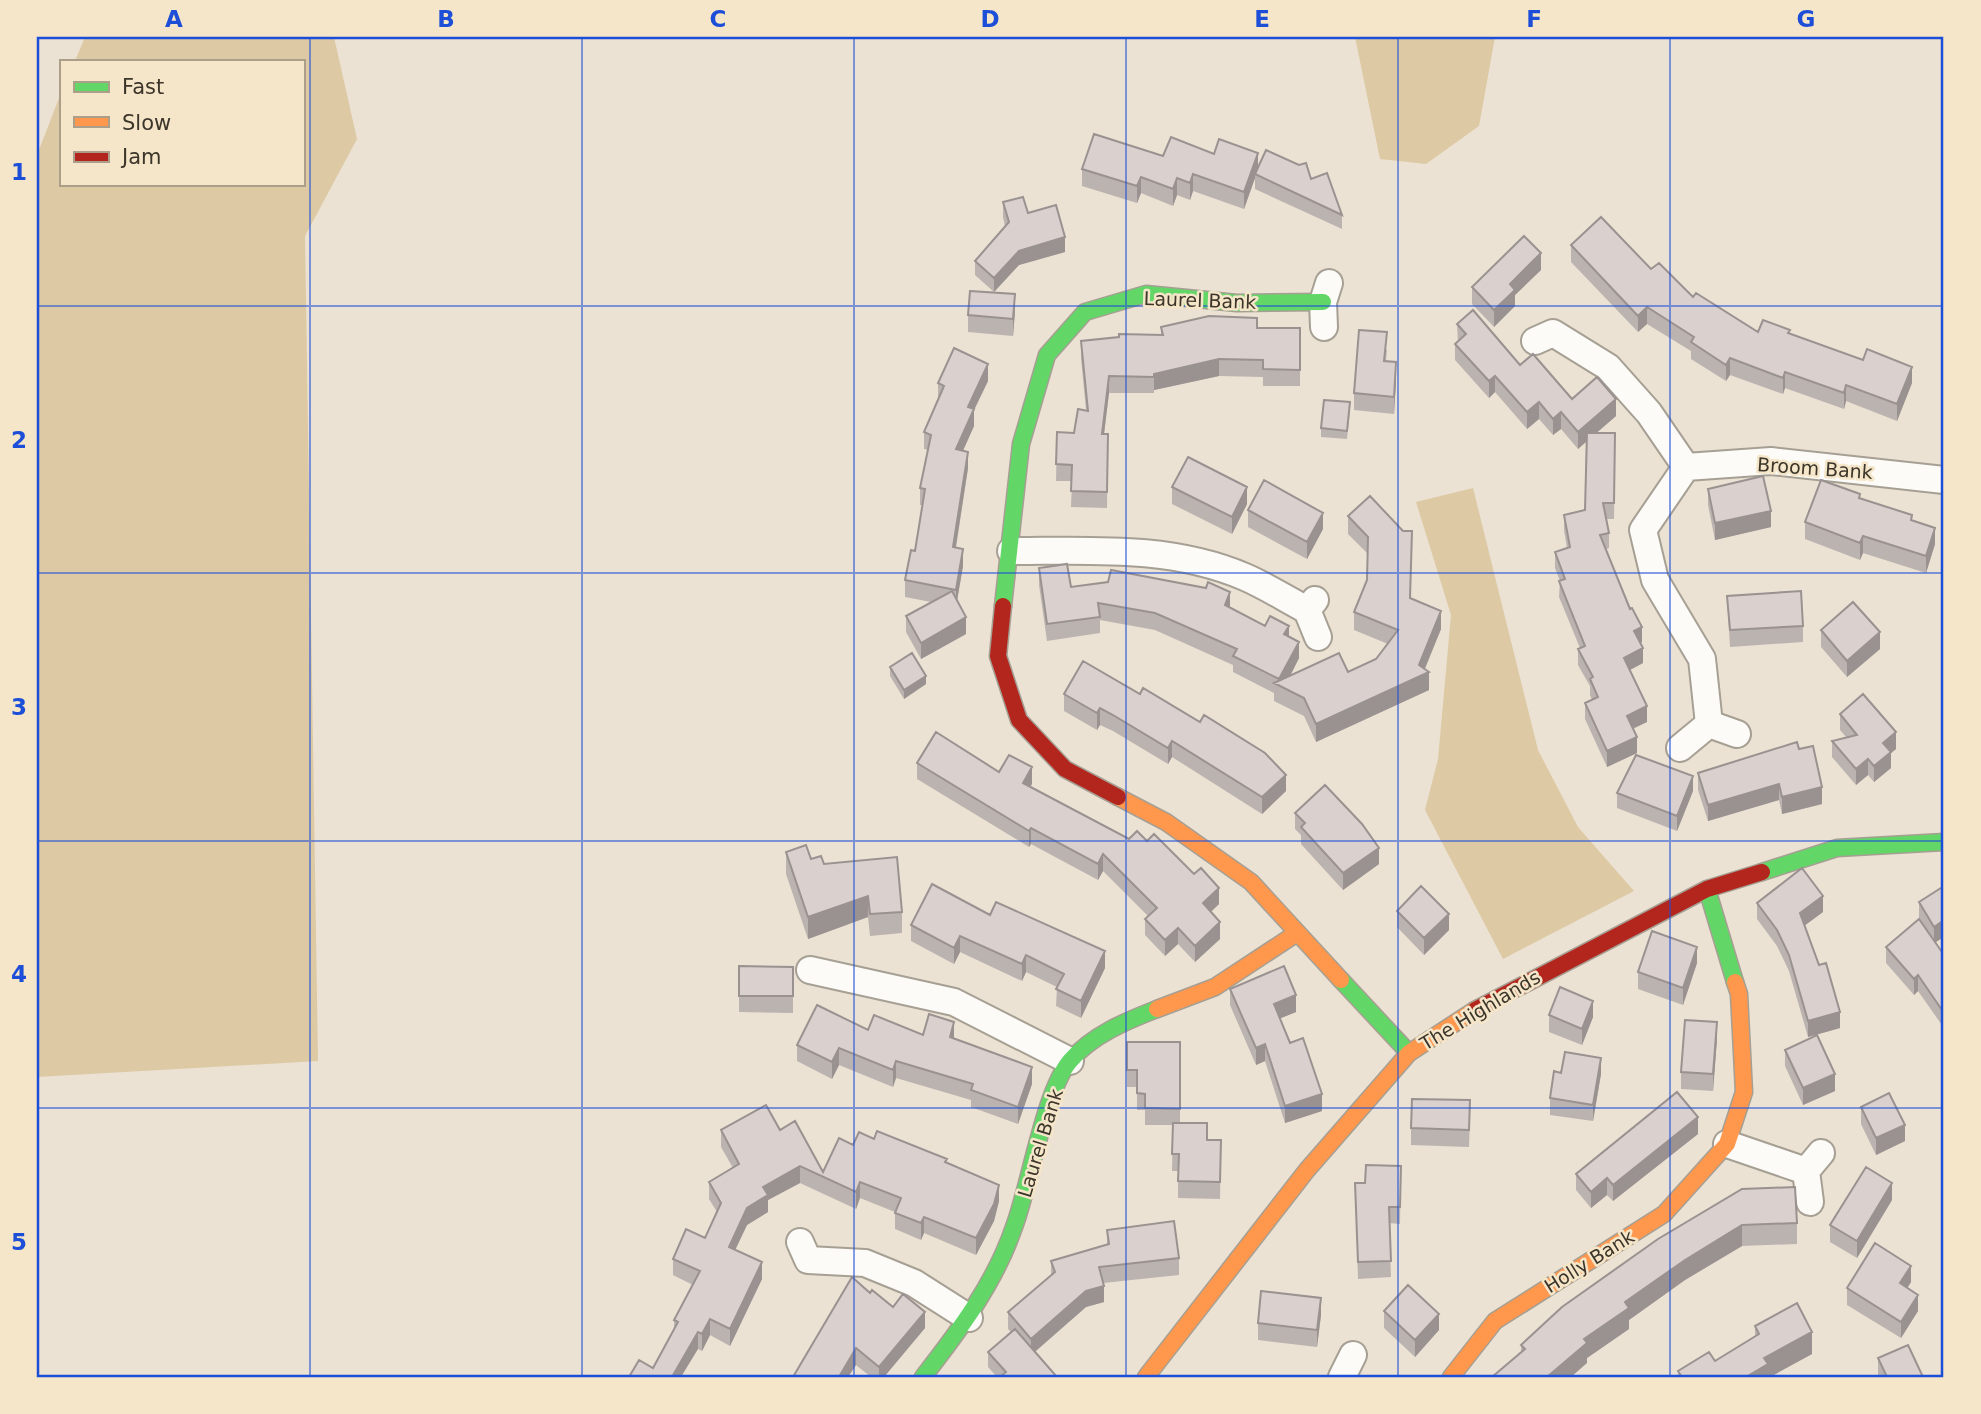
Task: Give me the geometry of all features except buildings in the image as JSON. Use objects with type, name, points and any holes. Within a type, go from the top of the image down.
[{"type":"street","name":"Laurel Bank","points":[[1326,304],[1237,303],[1146,294],[1085,312],[1047,355],[1021,443],[998,656],[1019,720],[1065,769],[1167,822],[1251,882],[1409,1054]]},
{"type":"street","points":[[1547,327],[1608,367],[1650,413],[1686,467],[1643,530],[1655,580],[1702,659],[1709,724]]},
{"type":"street","name":"Broom Bank","points":[[1686,467],[1771,461],[1944,480]]},
{"type":"street","points":[[1011,551],[1106,550],[1190,560],[1244,576],[1311,605],[1318,637]]},
{"type":"street","points":[[1709,724],[1737,734]]},
{"type":"street","points":[[1680,748],[1709,724]]},
{"type":"street","name":"The Highlands","points":[[1146,1377],[1307,1170],[1409,1054],[1497,996],[1707,889],[1837,849],[1944,842]]},
{"type":"street","name":"Holly Bank","points":[[1451,1377],[1495,1321],[1664,1214],[1727,1144],[1744,1092],[1739,994],[1707,889]]},
{"type":"street","name":"Laurel Bank","points":[[923,1377],[969,1318],[1014,1229],[1054,1091],[1070,1061],[1116,1025],[1215,987],[1297,933]]},
{"type":"street","points":[[810,970],[954,1002],[1070,1061]]},
{"type":"street","points":[[1727,1144],[1814,1162],[1810,1202]]},
{"type":"street","points":[[800,1242],[808,1260],[865,1262],[914,1283],[969,1318]]},
{"type":"shaded area","points":[[85,37],[334,37],[357,139],[305,236],[318,1061],[37,1077],[37,155],[60,96],[60,186],[304,186],[304,60],[75,60]]},
{"type":"shaded area","points":[[1355,37],[1495,37],[1479,126],[1426,164],[1380,159]]},
{"type":"shaded area","points":[[1473,488],[1538,750],[1578,827],[1634,891],[1503,959],[1425,810],[1438,759],[1451,615],[1416,502]]},
{"type":"traffic: fast","points":[[1003,606],[1021,444],[1047,355],[1085,312],[1146,294],[1237,303],[1323,302]]},
{"type":"traffic: fast","points":[[1762,872],[1837,848],[1944,842]]},
{"type":"traffic: fast","points":[[1707,889],[1735,982]]},
{"type":"traffic: fast","points":[[1341,980],[1409,1053]]},
{"type":"traffic: fast","points":[[923,1377],[975,1306],[997,1268],[1020,1209],[1045,1116],[1061,1075],[1070,1061],[1099,1036],[1157,1009]]},
{"type":"traffic: slow","points":[[1118,797],[1166,822],[1251,882],[1341,980]]},
{"type":"traffic: slow","points":[[1157,1009],[1215,987],[1297,933]]},
{"type":"traffic: slow","points":[[1451,1377],[1495,1321],[1664,1214],[1727,1144],[1744,1092],[1739,994],[1735,982]]},
{"type":"traffic: slow","points":[[1146,1377],[1307,1170],[1409,1053],[1475,1010]]},
{"type":"traffic: jam","points":[[1003,606],[998,656],[1019,720],[1065,769],[1118,797]]},
{"type":"traffic: jam","points":[[1475,1010],[1707,889],[1762,872]]}]
